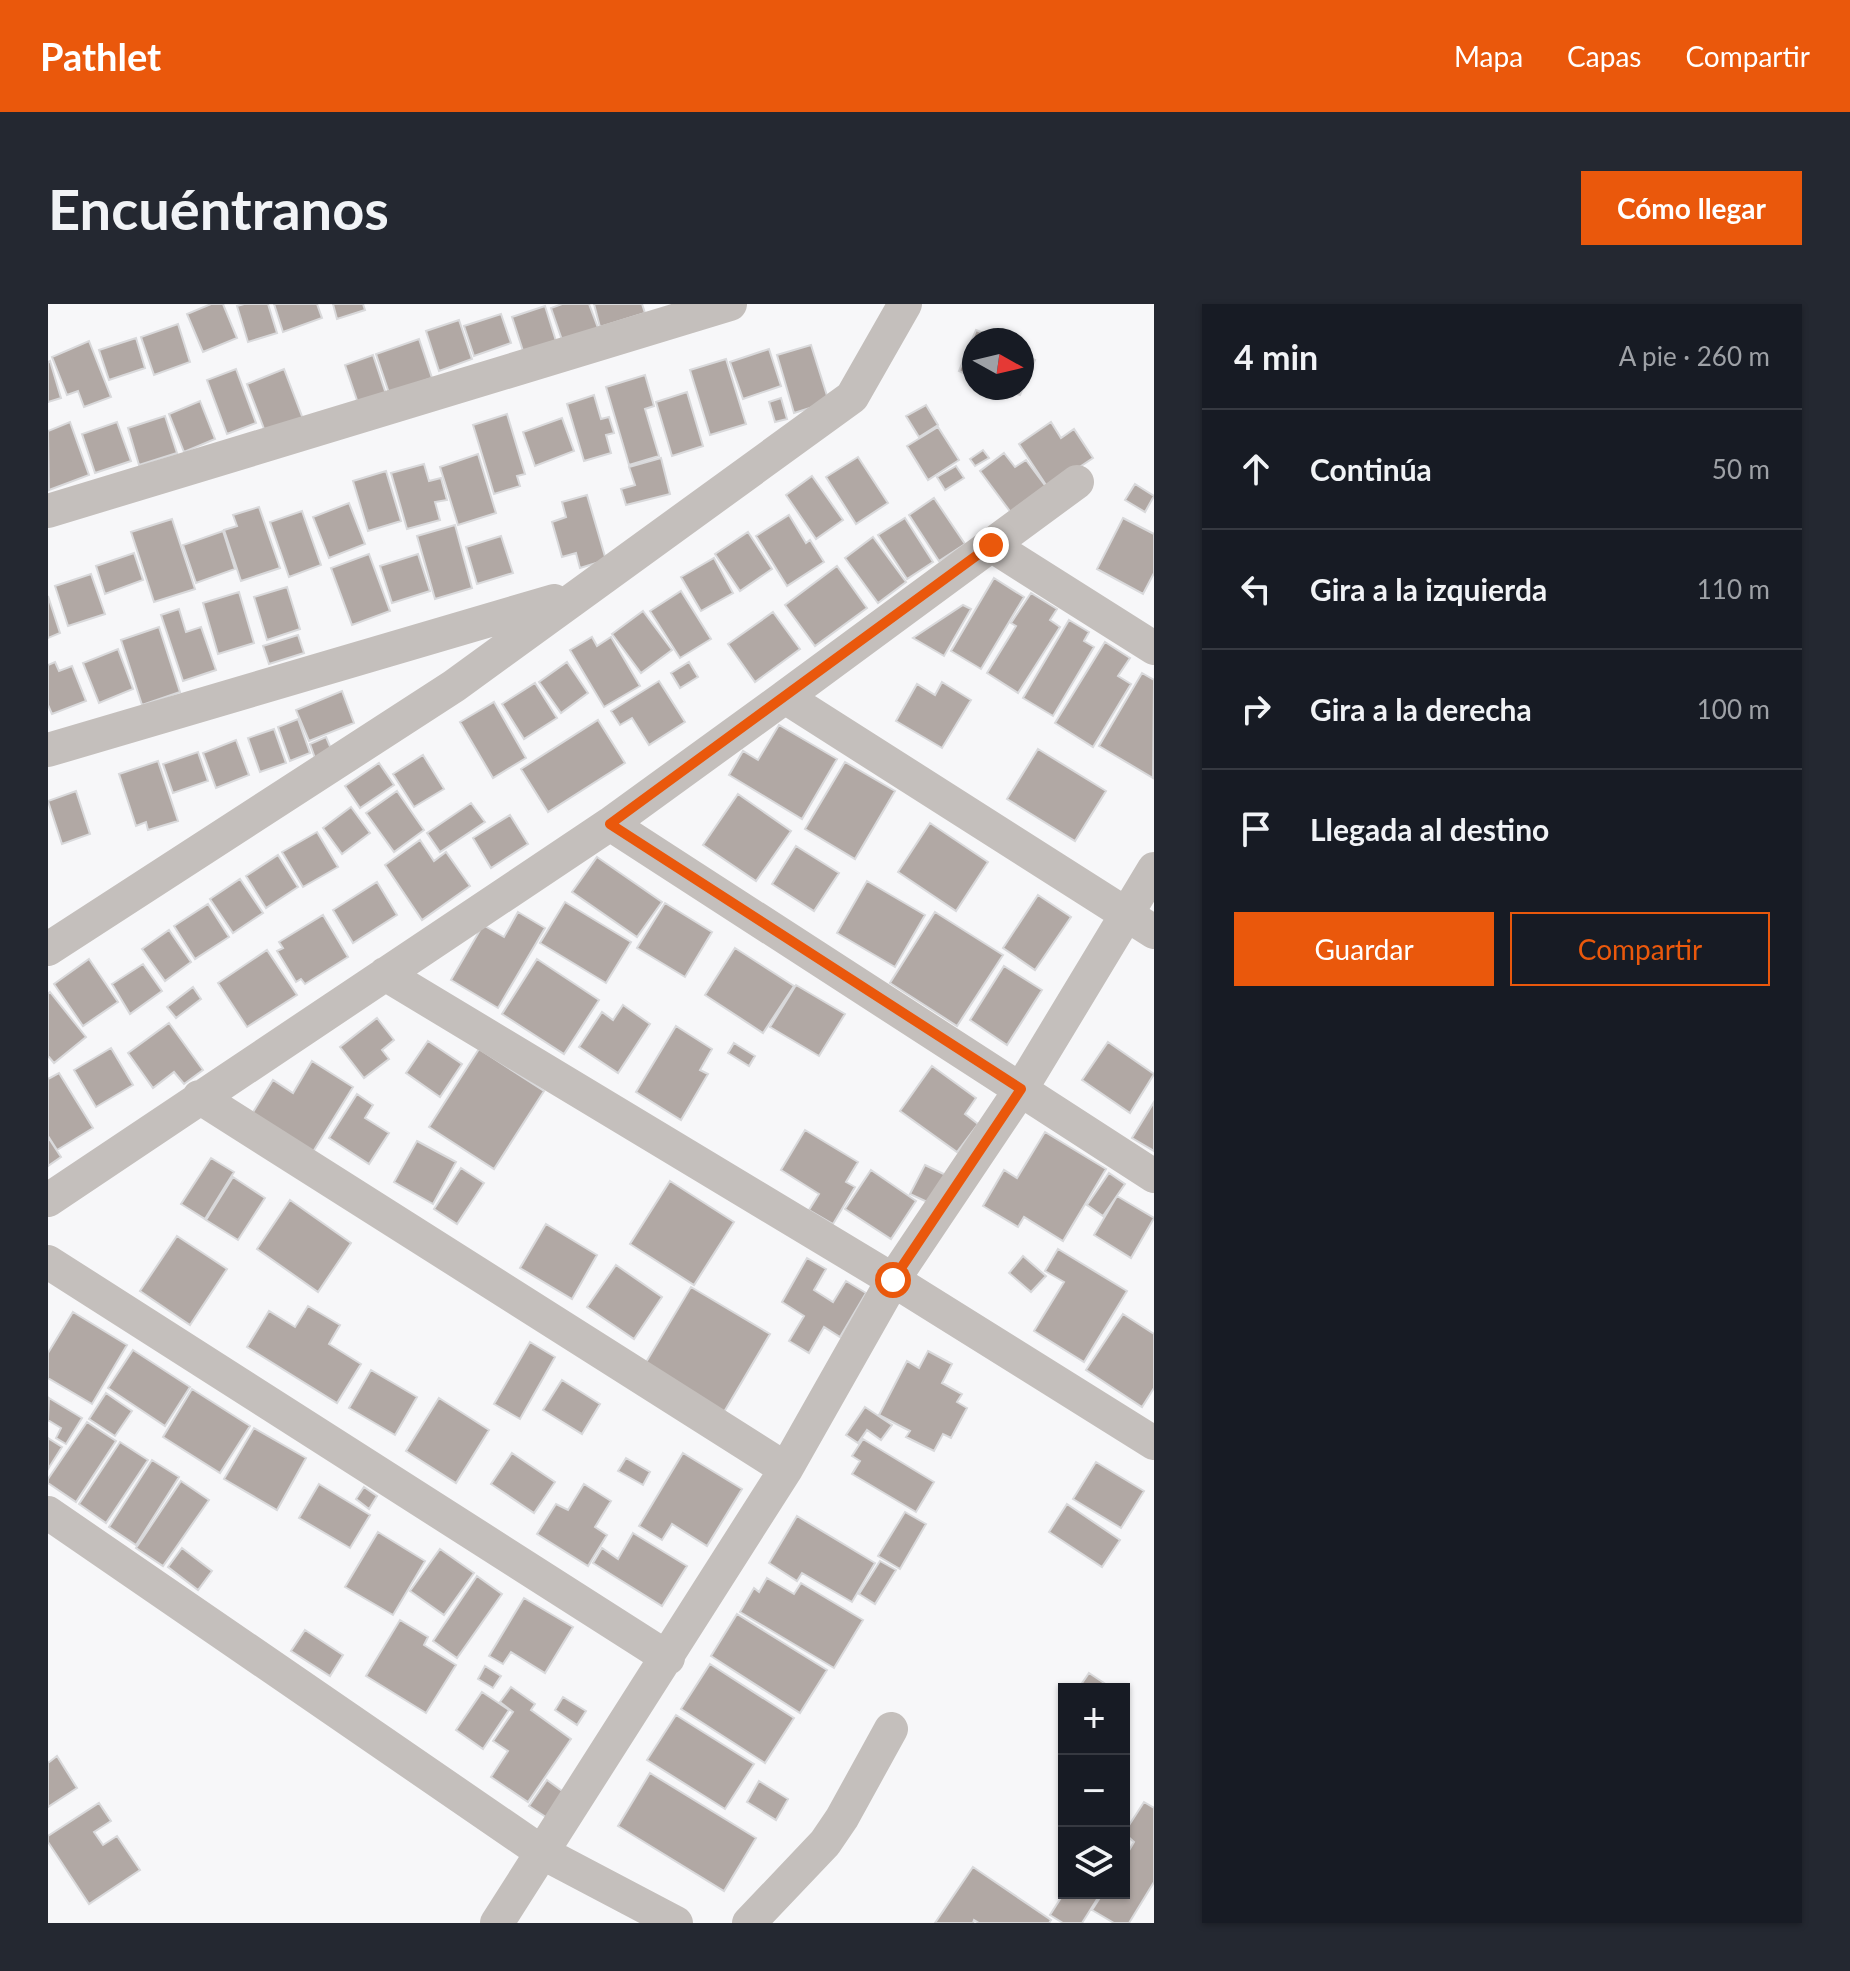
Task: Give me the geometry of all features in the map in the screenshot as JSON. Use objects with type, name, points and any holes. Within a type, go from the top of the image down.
[{"type":"street","points":[[48,511],[730,304]]},
{"type":"street","points":[[48,949],[454,686],[852,397],[905,304]]},
{"type":"street","points":[[48,1200],[610,824],[1077,482]]},
{"type":"street","points":[[991,545],[1154,648]]},
{"type":"street","points":[[48,750],[578,595]]},
{"type":"street","points":[[785,697],[1154,932]]},
{"type":"street","points":[[610,824],[1154,1176]]},
{"type":"street","points":[[497,1923],[786,1469],[893,1280],[1021,1089],[1154,869]]},
{"type":"street","points":[[385,974],[893,1280],[1154,1443]]},
{"type":"street","points":[[199,1097],[786,1469]]},
{"type":"street","points":[[48,1262],[668,1658]]},
{"type":"street","points":[[48,1513],[543,1853],[676,1923]]},
{"type":"street","points":[[749,1923],[825,1843],[891,1729]]},
{"type":"building","points":[[211,304],[223,304],[237,338],[203,352],[187,314]]},
{"type":"building","points":[[268,304],[277,333],[248,342],[237,306]]},
{"type":"building","points":[[274,304],[317,304],[322,318],[283,332]]},
{"type":"building","points":[[333,304],[363,304],[365,310],[337,319]]},
{"type":"building","points":[[562,304],[589,304],[598,328],[562,340],[551,308]]},
{"type":"building","points":[[594,304],[642,304],[645,313],[600,327]]},
{"type":"building","points":[[545,306],[556,341],[523,351],[512,317]]},
{"type":"building","points":[[501,314],[511,343],[474,356],[464,326]]},
{"type":"building","points":[[459,320],[472,359],[439,371],[426,331]]},
{"type":"building","points":[[178,324],[190,362],[154,375],[141,337]]},
{"type":"building","points":[[136,338],[145,368],[109,380],[99,350]]},
{"type":"building","points":[[419,339],[432,378],[389,393],[376,354]]},
{"type":"building","points":[[89,341],[111,397],[84,407],[78,391],[67,395],[52,357]]},
{"type":"building","points":[[811,345],[829,402],[794,413],[777,355]]},
{"type":"building","points":[[769,349],[781,386],[743,399],[730,362]]},
{"type":"building","points":[[373,355],[386,394],[358,403],[345,365]]},
{"type":"building","points":[[726,359],[746,424],[710,435],[690,370]]},
{"type":"building","points":[[48,362],[61,398],[48,402]]},
{"type":"building","points":[[236,369],[256,423],[227,434],[207,380]]},
{"type":"building","points":[[284,369],[303,419],[266,434],[247,384]]},
{"type":"building","points":[[645,375],[654,406],[645,409],[659,456],[629,465],[606,387]]},
{"type":"building","points":[[687,392],[703,446],[672,456],[656,402]]},
{"type":"building","points":[[594,395],[601,419],[609,417],[614,433],[606,435],[611,453],[584,461],[567,404]]},
{"type":"building","points":[[781,398],[787,419],[775,422],[769,402]]},
{"type":"building","points":[[200,401],[215,439],[184,452],[169,414]]},
{"type":"building","points":[[926,405],[938,425],[919,437],[906,416]]},
{"type":"building","points":[[507,414],[525,474],[517,476],[520,486],[494,494],[473,425]]},
{"type":"building","points":[[165,416],[177,453],[139,465],[128,428]]},
{"type":"building","points":[[562,418],[574,451],[535,466],[523,432]]},
{"type":"building","points":[[70,422],[89,475],[49,490],[48,431]]},
{"type":"building","points":[[117,422],[131,461],[95,473],[82,434]]},
{"type":"building","points":[[1051,422],[1061,438],[1074,429],[1093,458],[1048,488],[1019,444]]},
{"type":"building","points":[[938,427],[959,460],[928,480],[907,446]]},
{"type":"building","points":[[983,450],[989,458],[975,466],[970,459]]},
{"type":"building","points":[[1004,453],[1015,467],[1026,460],[1047,488],[1012,514],[980,471]]},
{"type":"building","points":[[478,454],[496,513],[458,525],[440,467]]},
{"type":"building","points":[[858,457],[888,503],[856,524],[826,477]]},
{"type":"building","points":[[661,458],[670,494],[626,505],[621,489],[635,485],[629,467]]},
{"type":"building","points":[[424,464],[429,481],[441,478],[447,500],[435,502],[440,520],[407,529],[391,473]]},
{"type":"building","points":[[956,466],[964,478],[945,490],[937,477]]},
{"type":"building","points":[[386,471],[401,521],[368,531],[353,481]]},
{"type":"building","points":[[812,476],[843,520],[816,539],[786,495]]},
{"type":"building","points":[[1135,484],[1154,496],[1145,512],[1125,500]]},
{"type":"building","points":[[587,495],[606,560],[580,568],[576,553],[562,557],[552,522],[566,517],[562,502]]},
{"type":"building","points":[[934,498],[965,544],[939,561],[909,515]]},
{"type":"building","points":[[349,503],[365,544],[329,558],[313,517]]},
{"type":"building","points":[[259,507],[280,568],[241,581],[224,530],[237,526],[233,515]]},
{"type":"building","points":[[302,511],[321,565],[289,577],[270,522]]},
{"type":"building","points":[[789,515],[806,543],[810,540],[824,562],[787,586],[756,536]]},
{"type":"building","points":[[905,518],[933,562],[907,579],[878,535]]},
{"type":"building","points":[[1123,518],[1154,534],[1154,573],[1143,594],[1097,569]]},
{"type":"building","points":[[172,519],[195,589],[154,602],[131,532]]},
{"type":"building","points":[[455,525],[472,588],[435,599],[417,536]]},
{"type":"building","points":[[223,531],[235,569],[196,583],[183,545]]},
{"type":"building","points":[[748,532],[772,569],[740,591],[715,554]]},
{"type":"building","points":[[501,536],[513,573],[477,584],[466,547]]},
{"type":"building","points":[[873,537],[906,582],[878,603],[845,558]]},
{"type":"building","points":[[134,553],[143,580],[105,594],[96,566]]},
{"type":"building","points":[[369,554],[390,611],[352,625],[331,568]]},
{"type":"building","points":[[418,554],[430,591],[392,603],[380,566]]},
{"type":"building","points":[[714,558],[733,593],[701,611],[681,577]]},
{"type":"building","points":[[837,566],[867,608],[815,646],[785,605]]},
{"type":"building","points":[[91,574],[105,614],[68,626],[55,586]]},
{"type":"building","points":[[994,578],[1024,597],[981,669],[951,651]]},
{"type":"building","points":[[287,587],[300,629],[267,640],[254,597]]},
{"type":"building","points":[[681,591],[711,639],[680,658],[650,611]]},
{"type":"building","points":[[239,592],[254,643],[218,654],[203,603]]},
{"type":"building","points":[[1031,593],[1057,609],[1050,620],[1060,627],[1018,693],[987,673],[1016,626],[1011,623]]},
{"type":"building","points":[[48,596],[60,633],[48,638]]},
{"type":"building","points":[[963,605],[971,609],[944,656],[913,638]]},
{"type":"building","points":[[179,609],[186,632],[201,627],[216,670],[183,681],[161,615]]},
{"type":"building","points":[[643,611],[672,650],[641,673],[612,634]]},
{"type":"building","points":[[773,612],[800,649],[755,682],[728,644]]},
{"type":"building","points":[[1069,620],[1089,632],[1084,641],[1094,647],[1053,716],[1023,698]]},
{"type":"building","points":[[159,627],[180,692],[142,705],[121,640]]},
{"type":"building","points":[[298,635],[304,653],[269,664],[263,646]]},
{"type":"building","points":[[592,637],[597,646],[611,637],[640,686],[604,707],[570,650]]},
{"type":"building","points":[[1105,642],[1130,658],[1118,676],[1131,684],[1093,747],[1055,723]]},
{"type":"building","points":[[118,649],[133,689],[99,703],[83,663]]},
{"type":"building","points":[[55,662],[59,671],[72,666],[86,701],[52,714],[48,705],[48,665]]},
{"type":"building","points":[[567,662],[588,693],[561,713],[539,682]]},
{"type":"building","points":[[689,662],[698,677],[680,688],[671,673]]},
{"type":"building","points":[[1142,673],[1154,680],[1153,778],[1099,746]]},
{"type":"building","points":[[659,681],[685,722],[649,745],[632,718],[620,725],[611,711]]},
{"type":"building","points":[[942,682],[971,700],[942,748],[896,721],[917,684],[935,695]]},
{"type":"building","points":[[535,683],[557,718],[524,739],[502,704]]},
{"type":"building","points":[[342,691],[354,723],[309,741],[296,710]]},
{"type":"building","points":[[494,702],[526,758],[493,778],[460,722]]},
{"type":"building","points":[[298,719],[310,753],[290,761],[278,727]]},
{"type":"building","points":[[598,720],[625,763],[548,812],[521,769]]},
{"type":"building","points":[[779,725],[837,759],[802,819],[729,775],[743,751],[758,760]]},
{"type":"building","points":[[274,729],[286,763],[260,772],[248,738]]},
{"type":"building","points":[[326,737],[332,751],[315,758],[310,744]]},
{"type":"building","points":[[236,740],[249,775],[216,788],[203,753]]},
{"type":"building","points":[[1038,749],[1106,791],[1075,841],[1007,799]]},
{"type":"building","points":[[198,752],[208,781],[173,793],[163,764]]},
{"type":"building","points":[[423,755],[444,789],[414,807],[393,774]]},
{"type":"building","points":[[158,761],[178,821],[148,830],[146,822],[136,826],[119,774]]},
{"type":"building","points":[[845,762],[895,791],[855,859],[805,829]]},
{"type":"building","points":[[379,763],[394,785],[360,808],[345,786]]},
{"type":"building","points":[[76,791],[90,834],[62,844],[48,801]]},
{"type":"building","points":[[397,791],[424,830],[394,852],[366,813]]},
{"type":"building","points":[[738,794],[791,831],[756,881],[703,845]]},
{"type":"building","points":[[471,803],[485,822],[440,852],[427,833]]},
{"type":"building","points":[[351,807],[370,833],[342,854],[323,828]]},
{"type":"building","points":[[510,815],[528,844],[491,868],[473,838]]},
{"type":"building","points":[[930,823],[988,862],[956,911],[898,872]]},
{"type":"building","points":[[317,832],[338,867],[303,887],[282,852]]},
{"type":"building","points":[[420,840],[434,861],[446,852],[470,886],[422,920],[385,865]]},
{"type":"building","points":[[796,846],[839,873],[814,911],[772,884]]},
{"type":"building","points":[[278,855],[298,887],[266,908],[246,876]]},
{"type":"building","points":[[597,857],[662,902],[637,937],[572,892]]},
{"type":"building","points":[[240,879],[263,913],[233,933],[210,899]]},
{"type":"building","points":[[867,881],[925,915],[895,967],[837,933]]},
{"type":"building","points":[[377,882],[397,915],[353,943],[333,910]]},
{"type":"building","points":[[1038,895],[1071,917],[1035,970],[1003,948]]},
{"type":"building","points":[[565,902],[631,942],[606,983],[540,943]]},
{"type":"building","points":[[665,903],[712,932],[685,977],[637,948]]},
{"type":"building","points":[[208,904],[229,937],[195,959],[174,926]]},
{"type":"building","points":[[518,912],[545,928],[498,1008],[451,980],[483,925],[504,937]]},
{"type":"building","points":[[935,912],[1003,955],[957,1026],[890,983]]},
{"type":"building","points":[[323,915],[348,957],[305,984],[301,979],[296,982],[277,951],[283,948],[279,942]]},
{"type":"building","points":[[169,930],[191,962],[165,981],[142,949]]},
{"type":"building","points":[[735,948],[794,986],[763,1033],[705,995]]},
{"type":"building","points":[[267,950],[297,995],[247,1027],[218,983]]},
{"type":"building","points":[[89,959],[118,1002],[83,1026],[54,984]]},
{"type":"building","points":[[537,959],[599,1000],[564,1054],[502,1014]]},
{"type":"building","points":[[143,964],[162,991],[130,1014],[112,984]]},
{"type":"building","points":[[1004,966],[1042,990],[1007,1045],[970,1020]]},
{"type":"building","points":[[796,985],[845,1014],[819,1056],[770,1027]]},
{"type":"building","points":[[193,987],[201,999],[176,1018],[167,1007]]},
{"type":"building","points":[[50,992],[86,1037],[54,1063],[48,1056]]},
{"type":"building","points":[[623,1005],[650,1024],[618,1073],[579,1047],[602,1012],[613,1020]]},
{"type":"building","points":[[377,1018],[394,1040],[382,1050],[389,1059],[364,1078],[340,1047]]},
{"type":"building","points":[[169,1023],[203,1070],[184,1084],[174,1072],[153,1088],[128,1053]]},
{"type":"building","points":[[676,1026],[712,1049],[700,1070],[708,1074],[681,1120],[636,1092]]},
{"type":"building","points":[[428,1041],[462,1064],[440,1097],[406,1073]]},
{"type":"building","points":[[1108,1042],[1154,1074],[1130,1113],[1082,1080]]},
{"type":"building","points":[[734,1043],[755,1056],[749,1066],[728,1053]]},
{"type":"building","points":[[111,1048],[133,1085],[96,1107],[74,1070]]},
{"type":"building","points":[[479,1049],[544,1091],[494,1169],[429,1127]]},
{"type":"building","points":[[312,1061],[353,1087],[311,1155],[250,1117],[273,1080],[293,1093]]},
{"type":"building","points":[[932,1066],[976,1098],[965,1114],[978,1124],[957,1152],[900,1111]]},
{"type":"building","points":[[59,1073],[93,1128],[57,1150],[48,1136],[48,1079]]},
{"type":"building","points":[[357,1094],[373,1105],[365,1118],[389,1133],[369,1164],[329,1138]]},
{"type":"building","points":[[1154,1102],[1154,1151],[1132,1138]]},
{"type":"building","points":[[805,1130],[858,1162],[846,1182],[855,1187],[833,1224],[809,1210],[819,1194],[781,1170]]},
{"type":"building","points":[[1045,1132],[1106,1169],[1063,1241],[1024,1217],[1018,1227],[983,1206],[1004,1170],[1017,1178]]},
{"type":"building","points":[[48,1137],[61,1157],[48,1166]]},
{"type":"building","points":[[417,1141],[456,1162],[433,1204],[394,1182]]},
{"type":"building","points":[[211,1158],[234,1172],[205,1219],[181,1204]]},
{"type":"building","points":[[925,1165],[952,1178],[938,1207],[910,1194]]},
{"type":"building","points":[[461,1168],[484,1183],[457,1224],[434,1209]]},
{"type":"building","points":[[871,1170],[916,1201],[891,1239],[845,1209]]},
{"type":"building","points":[[1109,1173],[1125,1184],[1103,1216],[1087,1205]]},
{"type":"building","points":[[233,1177],[265,1198],[238,1240],[206,1220]]},
{"type":"building","points":[[670,1181],[734,1222],[694,1285],[630,1244]]},
{"type":"building","points":[[1117,1196],[1154,1218],[1131,1258],[1094,1235]]},
{"type":"building","points":[[290,1200],[351,1243],[318,1292],[257,1249]]},
{"type":"building","points":[[546,1224],[597,1255],[572,1299],[520,1268]]},
{"type":"building","points":[[177,1236],[227,1269],[190,1325],[140,1291]]},
{"type":"building","points":[[1058,1249],[1127,1291],[1084,1362],[1034,1331],[1064,1282],[1045,1271]]},
{"type":"building","points":[[1023,1256],[1046,1276],[1031,1292],[1009,1273]]},
{"type":"building","points":[[807,1258],[826,1269],[814,1290],[833,1302],[846,1281],[866,1293],[840,1337],[824,1327],[809,1353],[789,1341],[804,1316],[782,1302]]},
{"type":"building","points":[[616,1265],[662,1297],[634,1339],[587,1307]]},
{"type":"building","points":[[691,1287],[770,1334],[724,1412],[645,1364]]},
{"type":"building","points":[[308,1306],[340,1325],[329,1344],[361,1364],[337,1403],[247,1347],[269,1311],[295,1327]]},
{"type":"building","points":[[73,1312],[127,1345],[92,1404],[48,1378],[48,1353]]},
{"type":"building","points":[[1123,1314],[1154,1334],[1154,1388],[1142,1407],[1086,1370]]},
{"type":"building","points":[[530,1342],[555,1357],[520,1419],[494,1404]]},
{"type":"building","points":[[133,1350],[190,1387],[165,1426],[108,1388]]},
{"type":"building","points":[[928,1351],[952,1364],[942,1383],[962,1394],[957,1402],[967,1408],[951,1438],[943,1434],[934,1451],[906,1437],[910,1431],[879,1415],[907,1361],[919,1368]]},
{"type":"building","points":[[371,1370],[417,1397],[395,1435],[349,1408]]},
{"type":"building","points":[[562,1380],[600,1404],[582,1434],[543,1410]]},
{"type":"building","points":[[192,1389],[250,1426],[220,1473],[163,1437]]},
{"type":"building","points":[[106,1393],[132,1411],[115,1436],[89,1419]]},
{"type":"building","points":[[49,1398],[82,1418],[66,1444],[56,1438],[61,1428],[48,1420]]},
{"type":"building","points":[[439,1398],[489,1430],[456,1483],[406,1451]]},
{"type":"building","points":[[865,1407],[892,1425],[881,1440],[867,1430],[858,1443],[846,1435]]},
{"type":"building","points":[[87,1422],[116,1441],[76,1502],[48,1483],[48,1479]]},
{"type":"building","points":[[254,1428],[306,1458],[277,1510],[224,1479]]},
{"type":"building","points":[[48,1438],[62,1447],[48,1469]]},
{"type":"building","points":[[863,1439],[934,1482],[916,1512],[852,1474],[860,1461],[852,1456]]},
{"type":"building","points":[[120,1442],[148,1460],[106,1523],[79,1504]]},
{"type":"building","points":[[512,1453],[555,1482],[534,1513],[491,1484]]},
{"type":"building","points":[[683,1453],[742,1489],[707,1546],[672,1524],[662,1540],[639,1526]]},
{"type":"building","points":[[626,1458],[650,1472],[643,1485],[618,1471]]},
{"type":"building","points":[[152,1460],[179,1477],[136,1545],[109,1527]]},
{"type":"building","points":[[1096,1462],[1144,1491],[1121,1528],[1073,1499]]},
{"type":"building","points":[[181,1481],[209,1500],[163,1566],[136,1548]]},
{"type":"building","points":[[319,1484],[370,1515],[350,1548],[299,1518]]},
{"type":"building","points":[[584,1484],[611,1501],[595,1527],[607,1535],[588,1566],[537,1534],[556,1504],[568,1510]]},
{"type":"building","points":[[364,1487],[377,1496],[369,1509],[356,1499]]},
{"type":"building","points":[[1067,1504],[1120,1540],[1102,1567],[1049,1532]]},
{"type":"building","points":[[905,1512],[926,1524],[900,1569],[878,1556]]},
{"type":"building","points":[[797,1516],[875,1563],[852,1602],[802,1573],[797,1581],[769,1563]]},
{"type":"building","points":[[378,1532],[425,1561],[393,1615],[345,1587]]},
{"type":"building","points":[[633,1533],[687,1566],[662,1606],[593,1563],[602,1548],[618,1559]]},
{"type":"building","points":[[182,1548],[212,1571],[198,1590],[168,1567]]},
{"type":"building","points":[[440,1549],[474,1573],[444,1615],[410,1591]]},
{"type":"building","points":[[880,1561],[896,1570],[875,1604],[859,1594]]},
{"type":"building","points":[[477,1576],[502,1594],[457,1658],[433,1641]]},
{"type":"building","points":[[767,1578],[794,1594],[801,1583],[863,1620],[834,1668],[740,1612],[754,1588],[759,1592]]},
{"type":"building","points":[[524,1598],[573,1627],[545,1673],[511,1652],[503,1664],[489,1656]]},
{"type":"building","points":[[737,1614],[827,1670],[800,1713],[711,1656]]},
{"type":"building","points":[[400,1620],[428,1637],[424,1645],[456,1665],[426,1713],[366,1676]]},
{"type":"building","points":[[305,1630],[343,1655],[330,1676],[291,1651]]},
{"type":"building","points":[[710,1664],[794,1718],[765,1763],[681,1709]]},
{"type":"building","points":[[485,1666],[501,1676],[493,1688],[478,1679]]},
{"type":"building","points":[[1089,1673],[1104,1683],[1082,1683]]},
{"type":"building","points":[[511,1687],[535,1704],[531,1710],[571,1739],[528,1802],[491,1777],[508,1751],[493,1741],[513,1712],[500,1702]]},
{"type":"building","points":[[482,1692],[509,1710],[483,1749],[456,1730]]},
{"type":"building","points":[[563,1697],[586,1711],[577,1725],[555,1710]]},
{"type":"building","points":[[676,1715],[754,1764],[725,1809],[647,1760]]},
{"type":"building","points":[[57,1756],[77,1788],[48,1807],[48,1763]]},
{"type":"building","points":[[650,1773],[756,1838],[724,1891],[618,1826]]},
{"type":"building","points":[[547,1780],[569,1796],[552,1821],[529,1806]]},
{"type":"building","points":[[759,1781],[788,1799],[776,1820],[747,1802]]},
{"type":"building","points":[[1144,1802],[1154,1808],[1154,1882],[1129,1923],[1114,1923],[1092,1910],[1099,1899],[1130,1899],[1130,1849],[1134,1842],[1130,1838],[1130,1824]]},
{"type":"building","points":[[99,1803],[111,1821],[94,1832],[103,1845],[117,1836],[140,1870],[89,1904],[48,1842],[48,1836]]},
{"type":"building","points":[[973,1867],[1051,1920],[1049,1923],[979,1923],[974,1920],[973,1923],[935,1923]]},
{"type":"building","points":[[1060,1899],[1097,1899],[1082,1923],[1063,1923],[1050,1915]]},
{"type":"route","points":[[893,1280],[1021,1089],[610,824],[991,545]]}]
